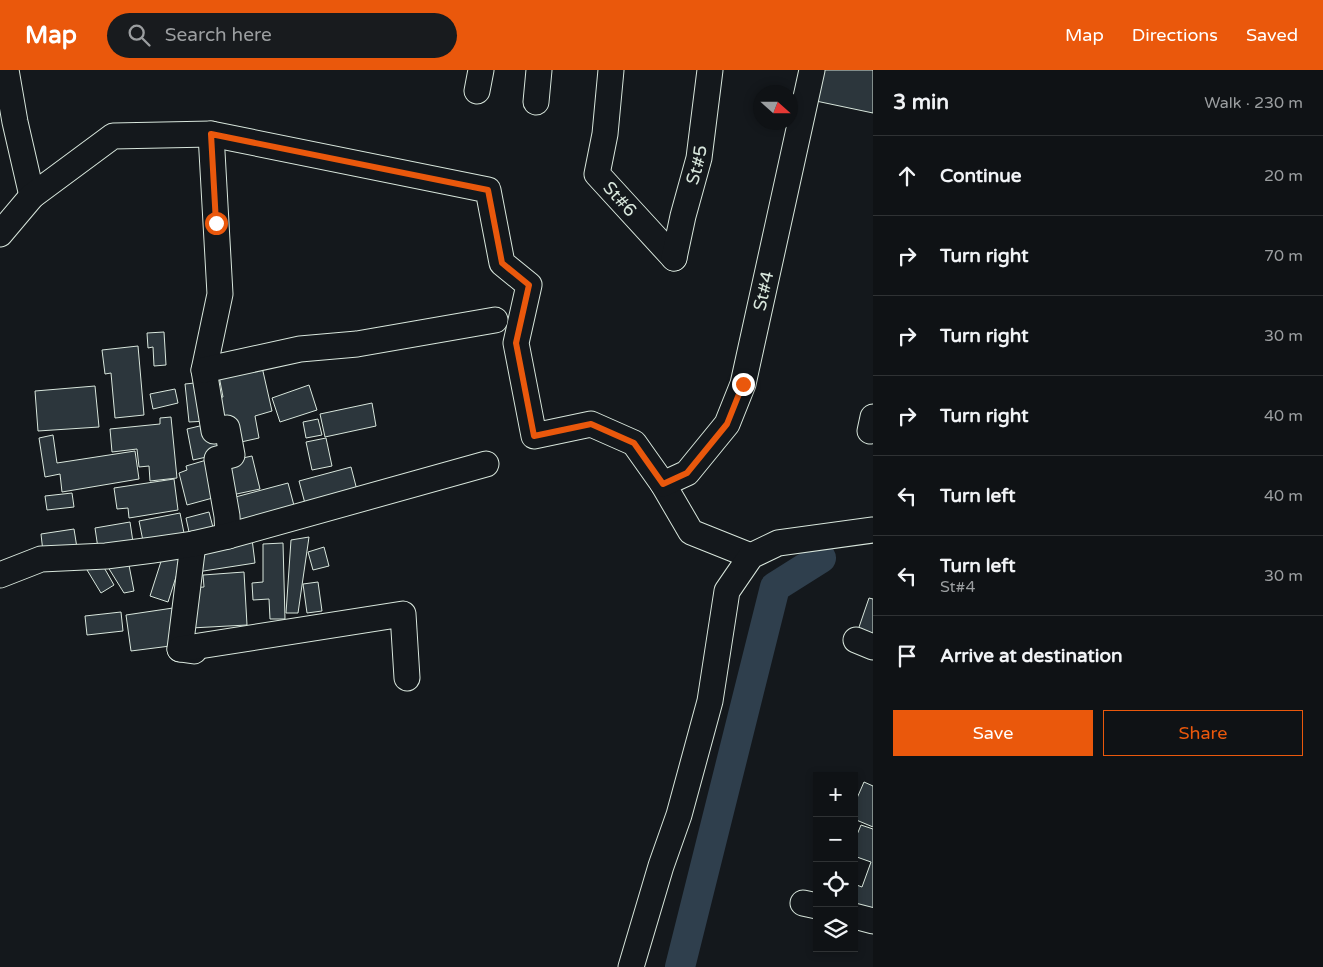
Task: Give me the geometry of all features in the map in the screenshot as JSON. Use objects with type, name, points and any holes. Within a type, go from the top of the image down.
[{"type":"street","points":[[6,70],[14,122],[32,196]]},
{"type":"street","points":[[536,102],[539,70]]},
{"type":"street","name":"St#6","points":[[610,70],[605,134],[596,174],[674,258]]},
{"type":"street","name":"St#5","points":[[674,258],[699,158],[710,70]]},
{"type":"street","name":"St#4","points":[[663,484],[687,473],[727,424],[743,384],[812,70]]},
{"type":"street","points":[[211,134],[220,294],[204,370],[214,431],[227,428],[232,455],[217,458],[227,516],[228,536]]},
{"type":"street","points":[[0,234],[32,196],[114,136],[211,134],[488,190],[502,263],[529,285],[516,343],[534,436],[591,424],[634,443],[663,484],[691,532],[751,556]]},
{"type":"street","points":[[204,370],[300,349],[356,344],[495,320]]},
{"type":"street","points":[[0,575],[41,559],[106,556],[193,544],[228,536],[486,464]]},
{"type":"street","points":[[631,967],[661,866],[679,815],[710,701],[727,591],[751,556],[778,543],[873,530]]},
{"type":"street","points":[[180,649],[193,544]]},
{"type":"street","points":[[180,649],[403,614],[407,678]]},
{"type":"street","points":[[180,649],[212,654]]},
{"type":"street","points":[[858,917],[873,921]]},
{"type":"building","points":[[823,70],[873,70],[873,113],[816,101]]},
{"type":"building","points":[[164,332],[166,365],[154,366],[153,347],[148,348],[147,333]]},
{"type":"building","points":[[138,346],[144,415],[115,418],[111,373],[105,374],[102,350]]},
{"type":"building","points":[[262,367],[272,411],[255,416],[259,438],[232,444],[212,399],[223,397],[219,376]]},
{"type":"building","points":[[204,382],[208,421],[189,422],[185,384]]},
{"type":"building","points":[[309,385],[317,410],[280,422],[272,398]]},
{"type":"building","points":[[95,386],[99,427],[38,431],[35,391]]},
{"type":"building","points":[[175,389],[178,403],[153,409],[150,394]]},
{"type":"building","points":[[372,403],[376,426],[325,437],[320,414]]},
{"type":"building","points":[[171,417],[177,478],[150,481],[149,466],[139,467],[137,449],[112,452],[110,429],[160,424],[160,418]]},
{"type":"building","points":[[318,419],[322,435],[306,438],[303,422]]},
{"type":"building","points":[[208,424],[229,452],[193,460],[187,429]]},
{"type":"building","points":[[53,435],[57,463],[135,451],[139,479],[62,492],[60,474],[45,477],[39,438]]},
{"type":"building","points":[[326,438],[332,466],[312,470],[306,442]]},
{"type":"building","points":[[252,456],[260,489],[232,495],[224,462]]},
{"type":"building","points":[[210,459],[220,496],[187,505],[179,473],[187,470],[186,466]]},
{"type":"building","points":[[351,467],[358,494],[307,511],[299,481]]},
{"type":"building","points":[[174,479],[178,510],[129,518],[128,508],[117,509],[114,488]]},
{"type":"building","points":[[288,483],[296,513],[235,529],[228,499]]},
{"type":"building","points":[[72,493],[74,507],[47,510],[45,496]]},
{"type":"building","points":[[209,512],[215,535],[191,541],[186,518]]},
{"type":"building","points":[[180,513],[186,543],[145,551],[139,521]]},
{"type":"building","points":[[130,522],[134,549],[99,555],[95,528]]},
{"type":"building","points":[[74,529],[77,548],[43,552],[41,534]]},
{"type":"building","points":[[309,537],[298,613],[286,613],[291,540]]},
{"type":"building","points":[[252,539],[255,563],[197,572],[193,548]]},
{"type":"building","points":[[283,543],[285,619],[270,619],[269,599],[253,600],[252,583],[263,582],[263,544]]},
{"type":"building","points":[[324,547],[329,566],[313,570],[308,552]]},
{"type":"building","points":[[165,549],[183,555],[168,602],[150,596]]},
{"type":"building","points":[[127,555],[134,591],[124,593],[103,559]]},
{"type":"building","points":[[98,557],[114,585],[101,593],[84,565]]},
{"type":"building","points":[[244,572],[247,625],[191,628],[189,588],[204,587],[203,575]]},
{"type":"building","points":[[318,582],[322,611],[307,613],[303,584]]},
{"type":"building","points":[[869,598],[873,599],[873,638],[857,633]]},
{"type":"building","points":[[173,608],[178,645],[131,651],[126,615]]},
{"type":"building","points":[[121,612],[123,631],[87,635],[85,616]]},
{"type":"building","points":[[864,782],[873,786],[873,827],[858,821],[858,796]]},
{"type":"building","points":[[861,825],[873,829],[873,914],[858,908],[858,886],[862,887],[871,862],[858,857],[858,832]]},
{"type":"waterway","points":[[680,967],[775,587],[821,558]]},
{"type":"route","points":[[216,223],[211,134],[488,190],[502,263],[529,285],[516,343],[534,436],[591,424],[634,443],[663,484],[687,473],[727,424],[743,384]]}]
